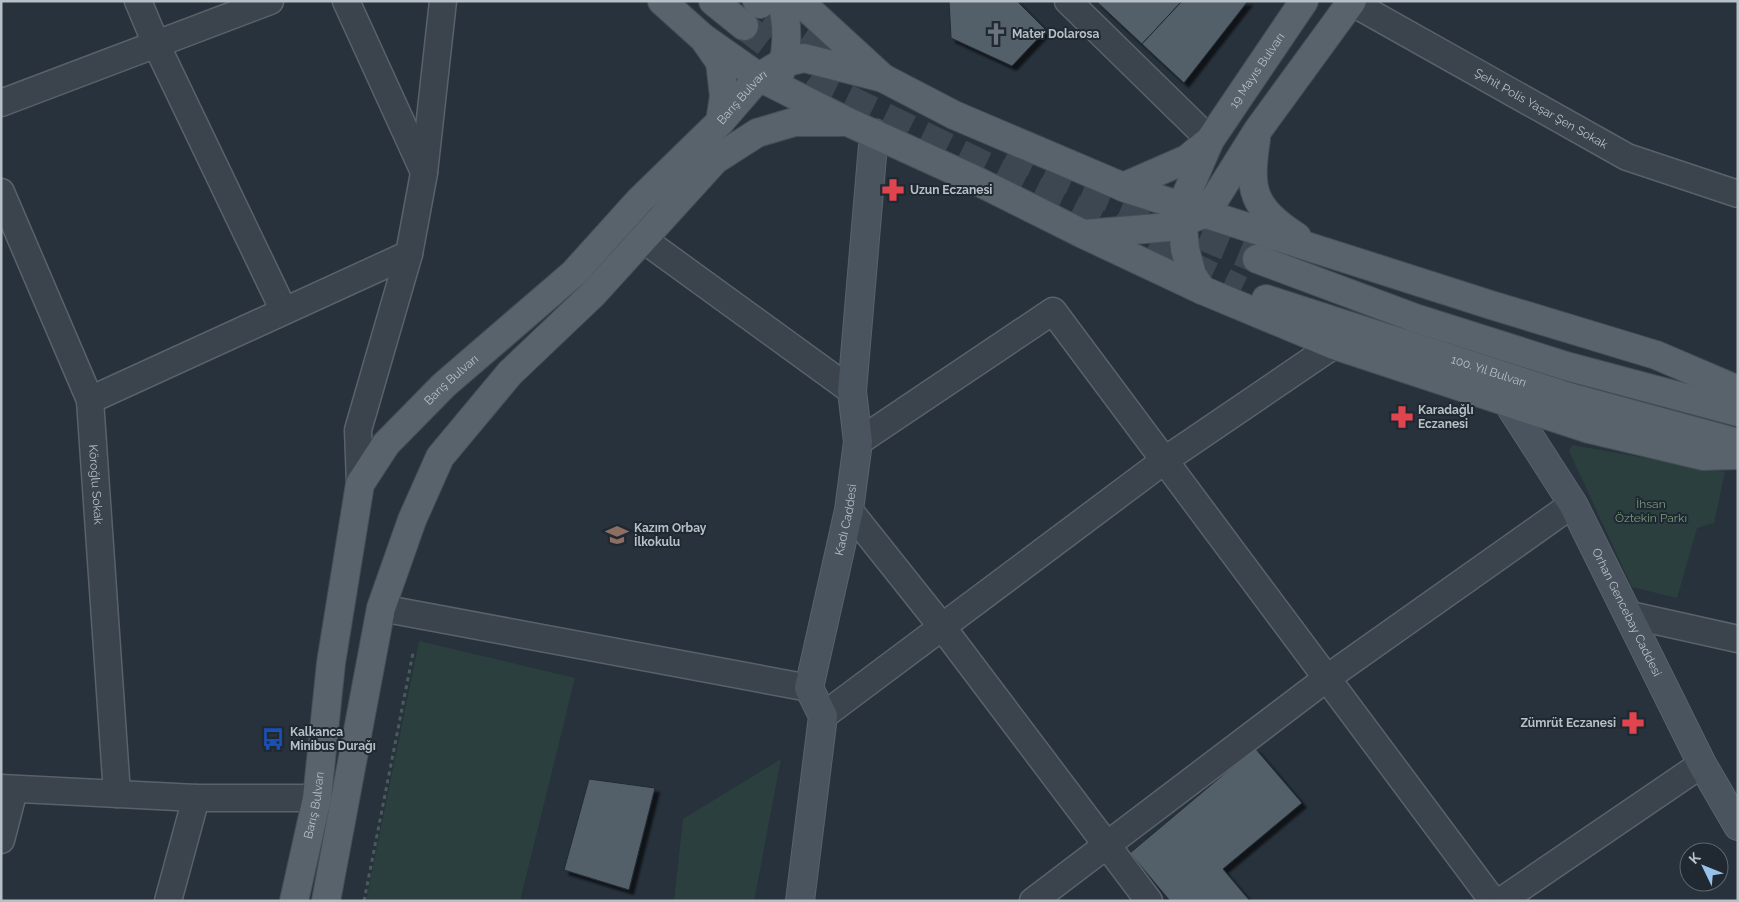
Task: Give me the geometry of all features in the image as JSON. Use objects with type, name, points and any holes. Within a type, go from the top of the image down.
[{"type":"main road","points":[[662,1],[702,37],[720,62],[724,96],[720,122]]},
{"type":"main road","points":[[714,1],[744,26]]},
{"type":"main road","points":[[799,1],[883,78],[954,115],[1123,187],[1190,214],[1313,248],[1656,355],[1737,393]]},
{"type":"main road","name":"19 Mayıs Bulvarı","points":[[1210,140],[1304,1]]},
{"type":"main road","points":[[326,901],[381,608],[412,520],[440,457],[510,373],[593,294],[715,160],[771,75],[785,44],[785,12],[766,2]]},
{"type":"main road","points":[[1083,234],[1170,227],[1190,214],[1258,130],[1352,2]]},
{"type":"main road","points":[[702,37],[771,75],[848,122],[974,179],[1083,234],[1202,290],[1334,345],[1589,429],[1704,456],[1738,455]]},
{"type":"main road","name":"Barış Bulvarı","points":[[294,901],[317,798],[331,663],[360,484],[386,444],[444,385],[574,273],[639,201],[771,75],[804,58],[883,78]]},
{"type":"main road","points":[[715,160],[758,133],[794,122],[848,122]]},
{"type":"main road","points":[[1258,130],[1252,167],[1256,200],[1277,224],[1313,248]]},
{"type":"main road","points":[[1123,187],[1187,159],[1210,140]]},
{"type":"main road","points":[[1202,290],[1192,276],[1185,249],[1190,214],[1210,140]]},
{"type":"main road","points":[[1257,259],[1416,318],[1566,366],[1737,393]]},
{"type":"main road","name":"100. Yıl Bulvarı","points":[[1240,290],[1569,397],[1738,443]]},
{"type":"street","points":[[138,1],[156,44],[284,311]]},
{"type":"street","points":[[1,103],[270,1]]},
{"type":"street","points":[[346,1],[424,173]]},
{"type":"street","points":[[360,484],[358,430],[409,254],[424,173],[443,1]]},
{"type":"street","points":[[1068,1],[1210,140]]},
{"type":"street","name":"Şehit Polis Yaşar Şen Sokak","points":[[1352,2],[1627,157],[1738,194]]},
{"type":"street","name":"Kadı Caddesi","points":[[810,688],[849,510],[858,442],[852,391],[874,133]]},
{"type":"street","name":"Köroğlu Sokak","points":[[1,192],[90,400],[117,794]]},
{"type":"street","points":[[644,240],[852,391]]},
{"type":"street","points":[[90,400],[409,254]]},
{"type":"street","points":[[858,442],[1053,311],[1493,901]]},
{"type":"street","points":[[823,716],[1165,460],[1334,345]]},
{"type":"street","name":"Orhan Gencebay Caddesi","points":[[1508,403],[1573,504],[1630,614],[1702,764],[1738,826]]},
{"type":"street","points":[[1032,901],[1328,678],[1573,504]]},
{"type":"street","points":[[849,510],[942,628],[1149,901]]},
{"type":"street","points":[[381,608],[810,688],[823,716],[802,899]]},
{"type":"street","points":[[1630,614],[1738,639]]},
{"type":"street","points":[[1500,901],[1702,764]]},
{"type":"street","points":[[1,840],[8,789],[196,798],[317,798]]},
{"type":"street","points":[[168,901],[196,798]]},
{"type":"path","points":[[364,901],[413,653]]},
{"type":"green space","name":"İhsan Öztekin Parkı","points":[[1572,445],[1725,472],[1714,523],[1697,528],[1677,598],[1632,587],[1569,451]]},
{"type":"green space","points":[[419,641],[575,678],[520,901],[366,901]]},
{"type":"green space","points":[[781,759],[754,901],[674,901],[683,819]]},
{"type":"building","name":"Mater Dolarosa","points":[[949,1],[1017,1],[1046,30],[1012,66],[951,38]]},
{"type":"building","points":[[1096,1],[1182,1],[1142,44]]},
{"type":"building","points":[[1182,1],[1248,1],[1184,83],[1142,44]]},
{"type":"building","points":[[1255,748],[1302,803],[1223,869],[1250,901],[1170,901],[1130,853]]},
{"type":"building","points":[[589,779],[655,788],[629,890],[564,870]]},
{"type":"tunnel","points":[[770,11],[851,68]]},
{"type":"tunnel","points":[[744,26],[824,87],[1241,290]]},
{"type":"tunnel","points":[[1008,152],[1081,186],[1257,259]]},
{"type":"place","name":"Mater Dolarosa","points":[[996,34]]},
{"type":"place","name":"Uzun Eczanesi","points":[[893,190]]},
{"type":"place","name":"Karadağlı Eczanesi","points":[[1402,417]]},
{"type":"place","name":"Kazım Orbay İlkokulu","points":[[617,535]]},
{"type":"place","name":"Zümrüt Eczanesi","points":[[1633,723]]},
{"type":"place","name":"Kalkanca Minibus Durağı","points":[[273,739]]}]
